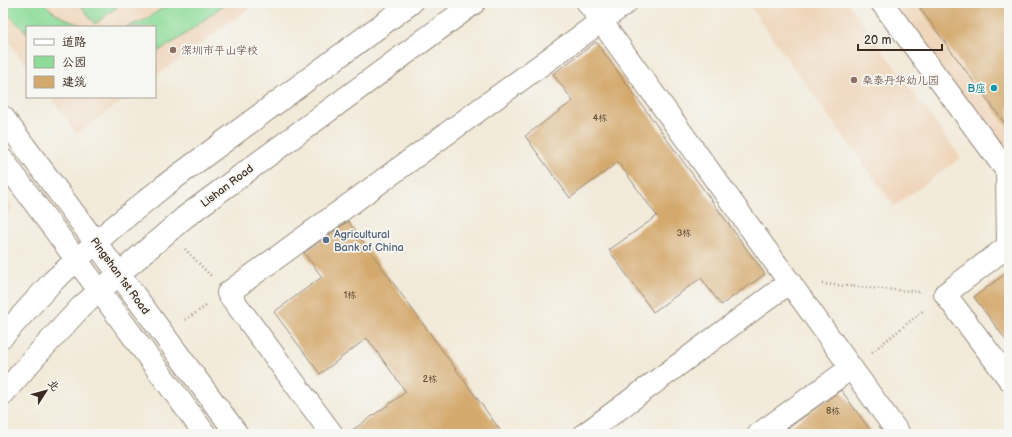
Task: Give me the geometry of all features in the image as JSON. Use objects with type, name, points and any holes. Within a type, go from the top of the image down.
[{"type":"street","points":[[3,336],[52,282],[95,243],[164,186],[411,3]]},
{"type":"street","name":"Lishan Road","points":[[3,394],[44,347],[82,308],[185,217],[474,3]]},
{"type":"street","points":[[588,3],[899,434]]},
{"type":"street","points":[[332,434],[228,293],[626,3]]},
{"type":"street","points":[[882,3],[1008,170],[1009,246],[945,294],[1009,379]]},
{"type":"street","name":"Pingshan 1st Road","points":[[3,117],[237,434]]},
{"type":"street","points":[[3,160],[204,434]]},
{"type":"street","points":[[585,434],[790,282]]},
{"type":"street","points":[[759,434],[851,368]]},
{"type":"path","points":[[162,334],[228,293],[168,232]]},
{"type":"path","points":[[790,282],[945,294]]},
{"type":"path","points":[[851,368],[945,294]]},
{"type":"shaded area","name":"深圳市平山学校","points":[[3,3],[256,3],[156,76],[156,26],[26,26],[26,65],[3,34]]},
{"type":"shaded area","name":"桑泰丹华幼儿园","points":[[747,3],[848,3],[961,158],[894,206]]},
{"type":"shaded area","points":[[894,3],[1009,3],[1009,145],[1002,150]]},
{"type":"shaded area","points":[[51,98],[126,98],[77,134]]},
{"type":"shaded area","points":[[3,194],[13,207],[3,217]]},
{"type":"green space","points":[[3,3],[44,3],[65,19],[86,26],[26,26],[26,32],[8,14]]},
{"type":"green space","points":[[79,3],[122,3],[95,24]]},
{"type":"green space","points":[[171,3],[226,3],[179,39],[156,52],[156,26],[129,26],[143,21]]},
{"type":"building","points":[[916,3],[1009,3],[1009,129],[952,52]]},
{"type":"building","points":[[596,42],[765,274],[721,305],[701,278],[653,312],[609,250],[657,216],[618,162],[570,198],[525,136],[573,101],[553,74]]},
{"type":"building","points":[[348,221],[503,434],[347,434],[406,392],[367,338],[320,374],[274,312],[322,277],[304,253]]},
{"type":"building","points":[[1009,271],[1009,344],[974,297]]},
{"type":"building","points":[[841,390],[873,434],[780,434]]},
{"type":"place","name":"深圳市平山学校","points":[[173,50]]},
{"type":"place","name":"桑泰丹华幼儿园","points":[[854,80]]},
{"type":"place","name":"B座","points":[[994,88]]},
{"type":"place","name":"Agricultural Bank of China","points":[[326,240]]}]
